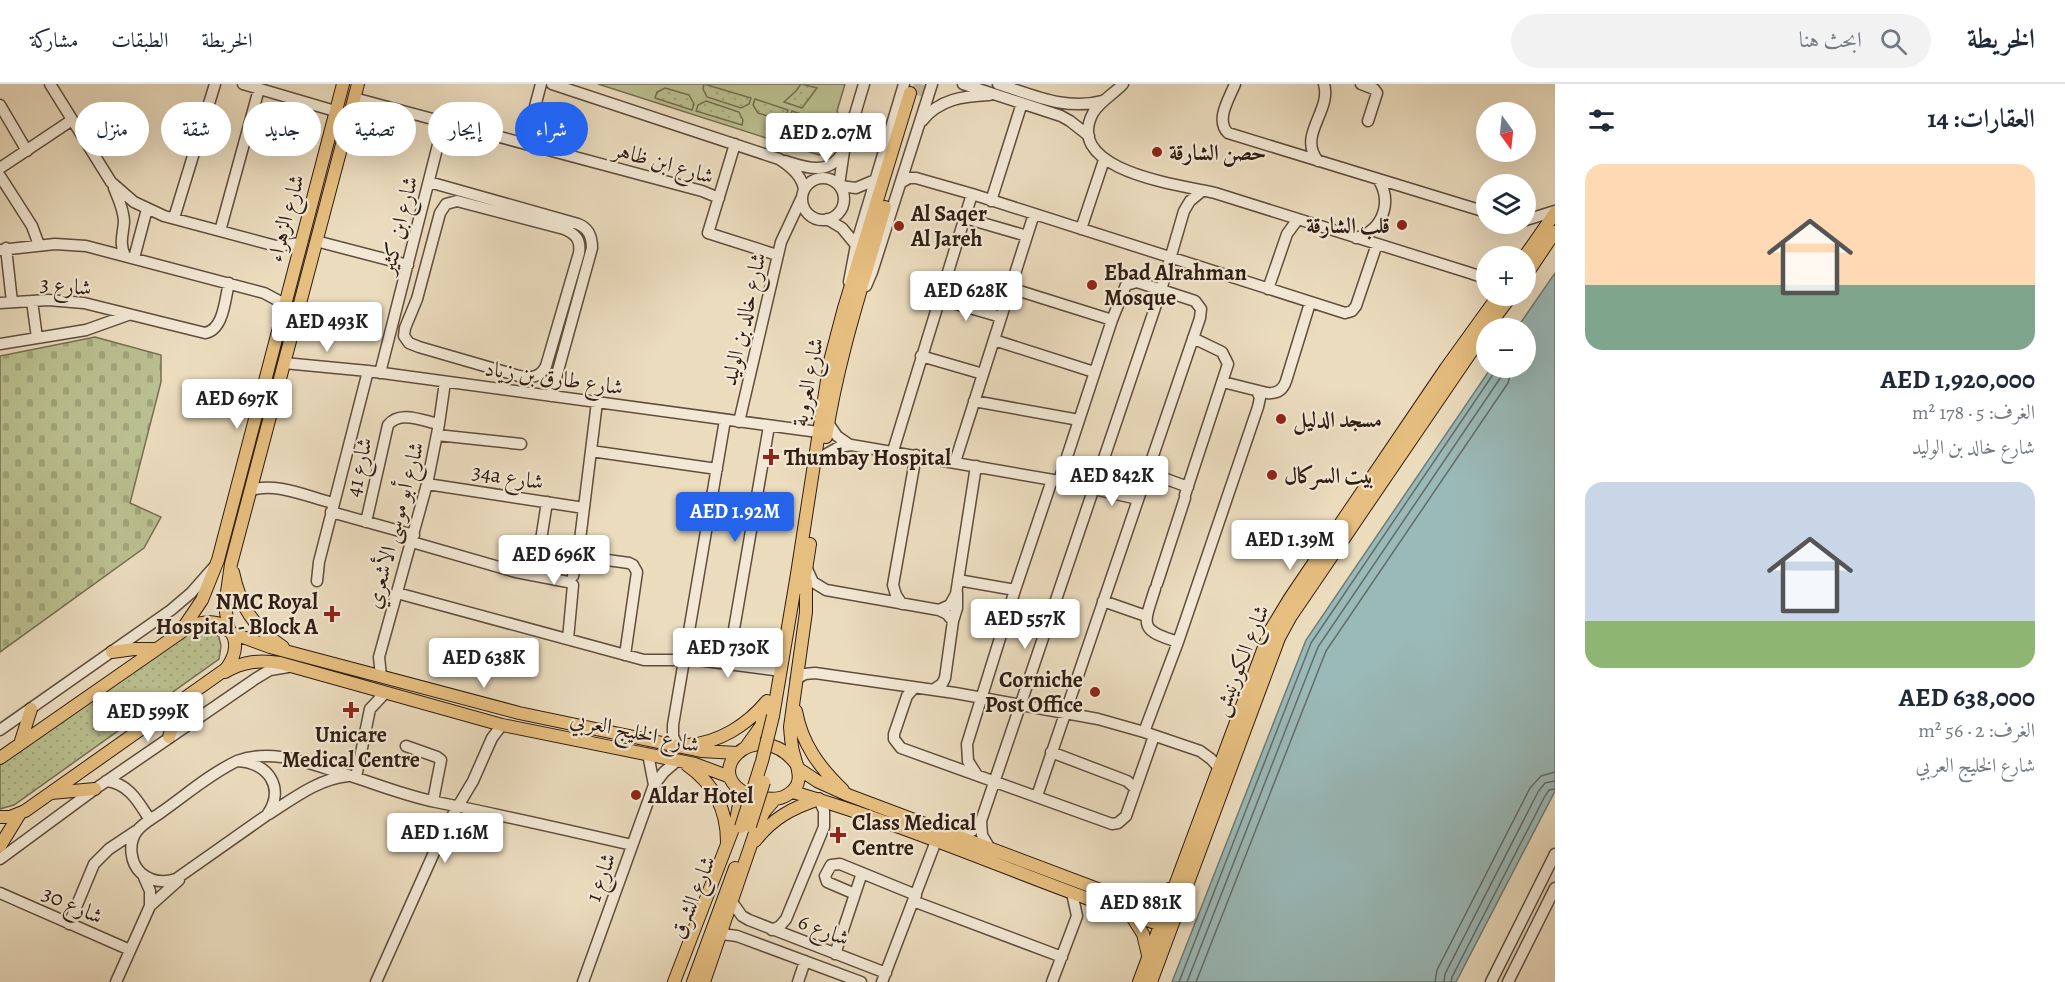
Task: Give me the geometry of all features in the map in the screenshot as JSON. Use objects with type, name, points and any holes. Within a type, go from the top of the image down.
[{"type":"main road","name":"شارع الزهراء","points":[[339,102],[344,84]]},
{"type":"main road","name":"شارع الزهراء","points":[[219,675],[232,662],[235,652],[235,642],[225,606],[231,564],[358,84]]},
{"type":"main road","name":"شارع العروبة","points":[[746,827],[767,773],[828,423],[854,292],[906,90]]},
{"type":"main road","name":"شارع الزهراء","points":[[178,634],[202,600],[218,560],[333,122]]},
{"type":"main road","points":[[1532,246],[1555,212]]},
{"type":"main road","points":[[1536,260],[1555,232]]},
{"type":"main road","name":"شارع العروبة","points":[[803,573],[818,432],[830,361],[854,292]]},
{"type":"main road","name":"شارع الكورنيش","points":[[1151,982],[1174,887],[1220,769],[1265,643],[1282,610],[1489,306]]},
{"type":"main road","name":"شارع الكورنيش","points":[[1139,982],[1167,921],[1282,631],[1476,344]]},
{"type":"main road","points":[[231,564],[240,600],[246,612],[260,628],[290,651]]},
{"type":"main road","points":[[674,982],[727,849],[738,812],[730,764],[761,726],[774,670],[785,599],[790,585],[803,573]]},
{"type":"main road","points":[[733,782],[750,795],[775,799],[793,792],[799,781],[791,737],[796,679],[806,612],[803,573]]},
{"type":"main road","name":"شارع الخليج العربي","points":[[178,634],[192,625],[208,621],[218,622],[231,632],[260,644],[543,718],[713,753],[741,750]]},
{"type":"main road","points":[[0,758],[178,634]]},
{"type":"main road","points":[[112,652],[157,649]]},
{"type":"main road","name":"شارع الخليج العربي","points":[[219,675],[233,667],[264,660],[296,666],[502,725],[707,767],[733,782]]},
{"type":"main road","points":[[0,817],[10,818],[19,815],[219,675]]},
{"type":"main road","points":[[794,697],[801,732],[811,754],[848,795]]},
{"type":"main road","points":[[677,746],[697,745],[724,736],[748,720],[768,700]]},
{"type":"main road","points":[[169,737],[180,702]]},
{"type":"main road","points":[[20,744],[31,709]]},
{"type":"main road","points":[[502,725],[540,724],[543,718]]},
{"type":"main road","points":[[741,750],[762,745],[779,748],[798,767],[817,781],[848,795],[1128,900],[1167,921]]},
{"type":"main road","points":[[680,761],[701,776],[718,798],[726,828],[727,849]]},
{"type":"main road","points":[[49,793],[95,789]]},
{"type":"main road","points":[[793,792],[849,808],[1096,903],[1131,915],[1167,921]]},
{"type":"main road","points":[[704,982],[760,819],[775,799]]},
{"type":"main road","points":[[748,852],[764,830],[785,812],[819,800]]},
{"type":"main road","points":[[0,846],[19,815]]},
{"type":"main road","name":"شارع الشرق","points":[[681,982],[746,827]]},
{"type":"main road","name":"شارع الشرق","points":[[693,982],[746,827]]},
{"type":"main road","points":[[989,861],[1024,870],[1029,868],[1030,863]]},
{"type":"main road","points":[[1128,900],[1149,898],[1174,887]]},
{"type":"main road","points":[[1131,915],[1143,934],[1149,957]]},
{"type":"street","points":[[174,218],[214,84]]},
{"type":"street","points":[[243,84],[333,110]]},
{"type":"street","points":[[536,102],[541,84]]},
{"type":"street","points":[[552,84],[807,168],[818,169],[833,164],[844,151]]},
{"type":"street","points":[[780,159],[798,175],[804,185],[804,207],[815,218],[827,219],[842,209],[844,197],[839,186],[844,151],[864,84]]},
{"type":"street","points":[[860,97],[871,84]]},
{"type":"street","points":[[906,90],[875,180],[849,272],[854,292],[871,277],[932,84]]},
{"type":"street","points":[[963,84],[998,87],[1065,104],[1085,104],[1105,100]]},
{"type":"street","points":[[1123,84],[1092,116],[1089,136],[1092,146],[1104,160],[1146,177],[1202,190],[1476,275]]},
{"type":"street","points":[[1235,84],[1222,118],[1222,124],[1232,134],[1476,209]]},
{"type":"street","points":[[1318,160],[1312,152],[1310,142],[1326,93],[1324,84]]},
{"type":"street","points":[[1361,84],[1374,89],[1377,93],[1368,121]]},
{"type":"street","points":[[53,85],[111,182],[120,202],[124,222]]},
{"type":"street","points":[[920,123],[931,111],[949,101],[998,87]]},
{"type":"street","points":[[998,87],[1022,104],[1071,121],[1089,136]]},
{"type":"street","points":[[220,231],[259,89]]},
{"type":"street","name":"شارع ابن ظاهر","points":[[354,98],[428,117]]},
{"type":"street","points":[[991,201],[1022,104]]},
{"type":"street","points":[[0,105],[27,151]]},
{"type":"street","points":[[0,168],[72,120]]},
{"type":"street","points":[[719,198],[735,144]]},
{"type":"street","name":"شارع ابن كثير","points":[[380,373],[435,156]]},
{"type":"street","name":"شارع ابن ظاهر","points":[[571,156],[705,192],[719,198],[708,233],[777,255]]},
{"type":"street","points":[[1084,230],[1104,160]]},
{"type":"street","points":[[0,176],[32,226],[39,245]]},
{"type":"street","points":[[803,194],[812,182],[823,178],[839,186],[856,188],[875,180]]},
{"type":"street","points":[[902,182],[909,178],[916,178],[972,194],[1345,314],[1352,312],[1356,306],[1377,244]]},
{"type":"street","points":[[1356,238],[1368,233],[1376,226],[1384,211],[1385,194],[1378,179]]},
{"type":"street","points":[[111,182],[125,196],[145,208],[174,218],[276,246],[301,243]]},
{"type":"street","points":[[429,182],[466,198],[570,231],[579,240],[580,247],[544,371],[540,375],[530,378],[519,376],[409,344],[404,332],[417,299],[442,208],[451,202],[466,198],[583,226],[589,233],[592,244],[588,264],[551,396]]},
{"type":"street","points":[[960,836],[972,831],[981,821],[1161,290],[1184,211],[1190,201],[1202,190]]},
{"type":"street","name":"شارع خالد بن الوليد","points":[[739,422],[777,255],[803,194]]},
{"type":"street","points":[[893,451],[972,194]]},
{"type":"street","points":[[130,257],[121,245],[124,222],[131,213],[145,208]]},
{"type":"street","points":[[130,257],[145,208]]},
{"type":"street","points":[[1536,217],[1555,212]]},
{"type":"street","points":[[955,462],[1034,214]]},
{"type":"street","name":"شارع خالد بن الوليد","points":[[787,227],[801,219],[815,218]]},
{"type":"street","points":[[965,218],[1027,236]]},
{"type":"street","points":[[827,219],[848,233],[856,245]]},
{"type":"street","points":[[1268,289],[1287,234],[1298,219]]},
{"type":"street","points":[[100,249],[112,243],[121,233]]},
{"type":"street","points":[[315,241],[408,265]]},
{"type":"street","points":[[12,302],[3,249],[39,245],[70,245],[100,249],[229,282],[272,296],[284,307]]},
{"type":"street","points":[[576,261],[588,264]]},
{"type":"street","name":"شارع 3","points":[[0,303],[60,300],[84,303],[209,333],[219,324],[229,282]]},
{"type":"street","points":[[947,764],[959,756],[967,744],[1015,590],[1079,420],[1124,288],[1129,282],[1137,282],[1195,301],[1201,312],[1193,338],[1036,796]]},
{"type":"street","points":[[1010,288],[1112,320]]},
{"type":"street","points":[[939,299],[1001,317]]},
{"type":"street","points":[[32,301],[37,338]]},
{"type":"street","points":[[1223,382],[1272,394],[1281,390],[1310,303]]},
{"type":"street","points":[[0,344],[86,330],[128,315]]},
{"type":"street","points":[[394,317],[409,319]]},
{"type":"street","points":[[1178,642],[1151,632],[1146,624],[1146,616],[1228,364],[1227,357],[1222,352],[1193,338]]},
{"type":"street","points":[[994,340],[1094,372]]},
{"type":"street","points":[[921,356],[983,374]]},
{"type":"street","name":"شارع طارق بن زياد","points":[[284,363],[368,371],[818,432]]},
{"type":"street","points":[[317,581],[332,508],[368,371]]},
{"type":"street","points":[[516,391],[519,376]]},
{"type":"street","name":"شارع أبو موسى الأشعري","points":[[381,676],[379,657],[427,484],[445,382]]},
{"type":"street","points":[[914,688],[906,700],[895,728],[894,739],[902,748],[1112,824],[1118,823],[1126,816],[1178,642],[1258,407],[1260,398],[1257,391]]},
{"type":"street","points":[[974,401],[1079,420]]},
{"type":"street","points":[[568,639],[571,581],[578,556],[597,402]]},
{"type":"street","name":"شارع 41","points":[[366,522],[386,429],[391,421],[404,417],[438,430]]},
{"type":"street","points":[[677,746],[672,731],[725,420]]},
{"type":"street","points":[[828,423],[837,436],[851,445]]},
{"type":"street","points":[[728,664],[769,426]]},
{"type":"street","points":[[438,430],[521,444]]},
{"type":"street","points":[[823,456],[839,447],[851,445],[1055,480],[1138,499]]},
{"type":"street","points":[[591,451],[717,469]]},
{"type":"street","points":[[879,600],[888,594],[893,585],[916,456]]},
{"type":"street","points":[[939,610],[954,600],[976,466]]},
{"type":"street","points":[[1147,472],[1186,493]]},
{"type":"street","name":"34a شارع","points":[[427,484],[584,508]]},
{"type":"street","points":[[251,490],[262,487],[273,488],[516,572],[571,581]]},
{"type":"street","points":[[537,565],[547,502]]},
{"type":"street","points":[[578,556],[629,563],[636,568],[625,655]]},
{"type":"street","points":[[0,730],[182,602],[201,583],[218,560]]},
{"type":"street","points":[[803,573],[819,587],[939,610],[953,621]]},
{"type":"street","points":[[957,584],[1015,590]]},
{"type":"street","points":[[933,690],[944,681],[957,608],[957,584]]},
{"type":"street","points":[[893,585],[902,604]]},
{"type":"street","points":[[397,594],[654,661],[683,660],[774,670]]},
{"type":"street","points":[[1102,601],[1146,616]]},
{"type":"street","points":[[0,859],[106,781],[262,674],[278,668],[296,666]]},
{"type":"street","points":[[796,679],[804,674],[814,673],[955,693],[1065,712],[1149,734],[1200,751],[1214,752],[1227,748]]},
{"type":"street","points":[[944,681],[955,693]]},
{"type":"street","points":[[363,686],[370,709]]},
{"type":"street","points":[[352,777],[370,709],[385,693]]},
{"type":"street","points":[[486,721],[492,738]]},
{"type":"street","points":[[376,982],[445,828],[473,781],[492,738],[502,725]]},
{"type":"street","points":[[967,744],[968,761],[978,776]]},
{"type":"street","points":[[406,746],[437,756],[441,760],[433,801]]},
{"type":"street","points":[[1200,751],[1220,769]]},
{"type":"street","points":[[1051,752],[1127,781],[1135,789]]},
{"type":"street","points":[[648,754],[654,784]]},
{"type":"street","points":[[69,924],[94,864],[109,849],[219,771],[237,761],[260,755],[304,762],[433,801],[632,845]]},
{"type":"street","points":[[237,761],[260,766],[271,778],[275,794],[272,809],[267,816]]},
{"type":"street","name":"شارع 1","points":[[583,982],[654,784],[664,772],[680,761]]},
{"type":"street","points":[[304,762],[314,771],[314,781],[309,789]]},
{"type":"street","points":[[126,768],[130,791],[150,820]]},
{"type":"street","points":[[116,982],[150,906],[182,876],[309,789],[332,778],[352,777]]},
{"type":"street","points":[[106,781],[118,784],[130,791]]},
{"type":"street","points":[[772,930],[786,919],[822,832],[825,817],[819,800]]},
{"type":"street","points":[[981,821],[982,835],[988,847]]},
{"type":"street","points":[[136,831],[131,855],[150,891],[150,906]]},
{"type":"street","points":[[884,977],[936,841]]},
{"type":"street","points":[[1491,982],[1555,854]]},
{"type":"street","points":[[855,894],[827,882],[825,876],[828,868],[834,864],[840,864],[915,898],[1062,957]]},
{"type":"street","points":[[835,954],[862,873]]},
{"type":"street","points":[[143,875],[161,882],[182,876]]},
{"type":"street","points":[[1508,982],[1555,888]]},
{"type":"street","name":"شارع 30","points":[[0,893],[130,950]]},
{"type":"street","points":[[1052,982],[1077,916],[1072,893]]},
{"type":"street","name":"شارع 6","points":[[732,902],[742,916],[749,920],[835,954],[884,977]]},
{"type":"street","points":[[1077,916],[1096,903]]},
{"type":"street","points":[[737,936],[735,926],[741,921],[749,920]]},
{"type":"street","name":"شارع 6","points":[[722,934],[737,936],[861,982]]},
{"type":"street","points":[[798,982],[805,961]]},
{"type":"green space","points":[[598,84],[845,84],[837,111],[841,120],[835,142],[829,150],[819,155]]},
{"type":"green space","points":[[704,84],[751,98],[749,104],[741,108],[707,97],[703,89]]},
{"type":"green space","points":[[801,84],[817,88],[802,108],[784,102],[796,91]]},
{"type":"green space","points":[[665,88],[689,95],[694,104],[692,110],[655,98],[657,92]]},
{"type":"green space","points":[[755,99],[788,110],[786,115],[778,119],[758,113],[753,105]]},
{"type":"green space","points":[[706,101],[739,112],[743,120],[742,125],[696,111],[698,105]]},
{"type":"green space","points":[[792,111],[827,123],[825,128],[817,132],[795,125],[790,116]]},
{"type":"green space","points":[[793,129],[816,136],[820,144],[818,150],[783,139],[785,133]]},
{"type":"green space","points":[[95,337],[161,355],[161,382],[130,503],[161,517],[144,548],[0,652],[0,356]]},
{"type":"green space","points":[[192,630],[213,633],[219,637],[221,646],[219,659],[14,805],[0,809],[0,765]]},
{"type":"water","points":[[1555,273],[1555,791],[1456,982],[1172,982],[1306,640],[1484,378],[1536,378],[1536,318],[1524,318],[1532,306],[1536,306],[1536,300]]},
{"type":"water","points":[[107,706],[116,709],[119,718],[116,727],[107,730],[98,727],[95,718],[98,709]]},
{"type":"tunnel","points":[[917,95],[920,84]]},
{"type":"place","name":"حصن الشارقة","points":[[1157,152]]},
{"type":"place","name":"قلب الشارقة","points":[[1402,225]]},
{"type":"place","name":"Al Saqer Al Jareh","points":[[899,226]]},
{"type":"place","name":"Ebad Alrahman Mosque","points":[[1092,285]]},
{"type":"place","name":"مسجد الدليل","points":[[1281,419]]},
{"type":"place","name":"Thumbay Hospital","points":[[771,457]]},
{"type":"place","name":"بيت السركال","points":[[1272,475]]},
{"type":"place","name":"NMC Royal Hospital - Block A","points":[[332,614]]},
{"type":"place","name":"Corniche Post Office","points":[[1095,692]]},
{"type":"place","name":"Unicare Medical Centre","points":[[351,710]]},
{"type":"place","name":"Aldar Hotel","points":[[636,795]]},
{"type":"place","name":"Class Medical Centre","points":[[838,835]]}]
